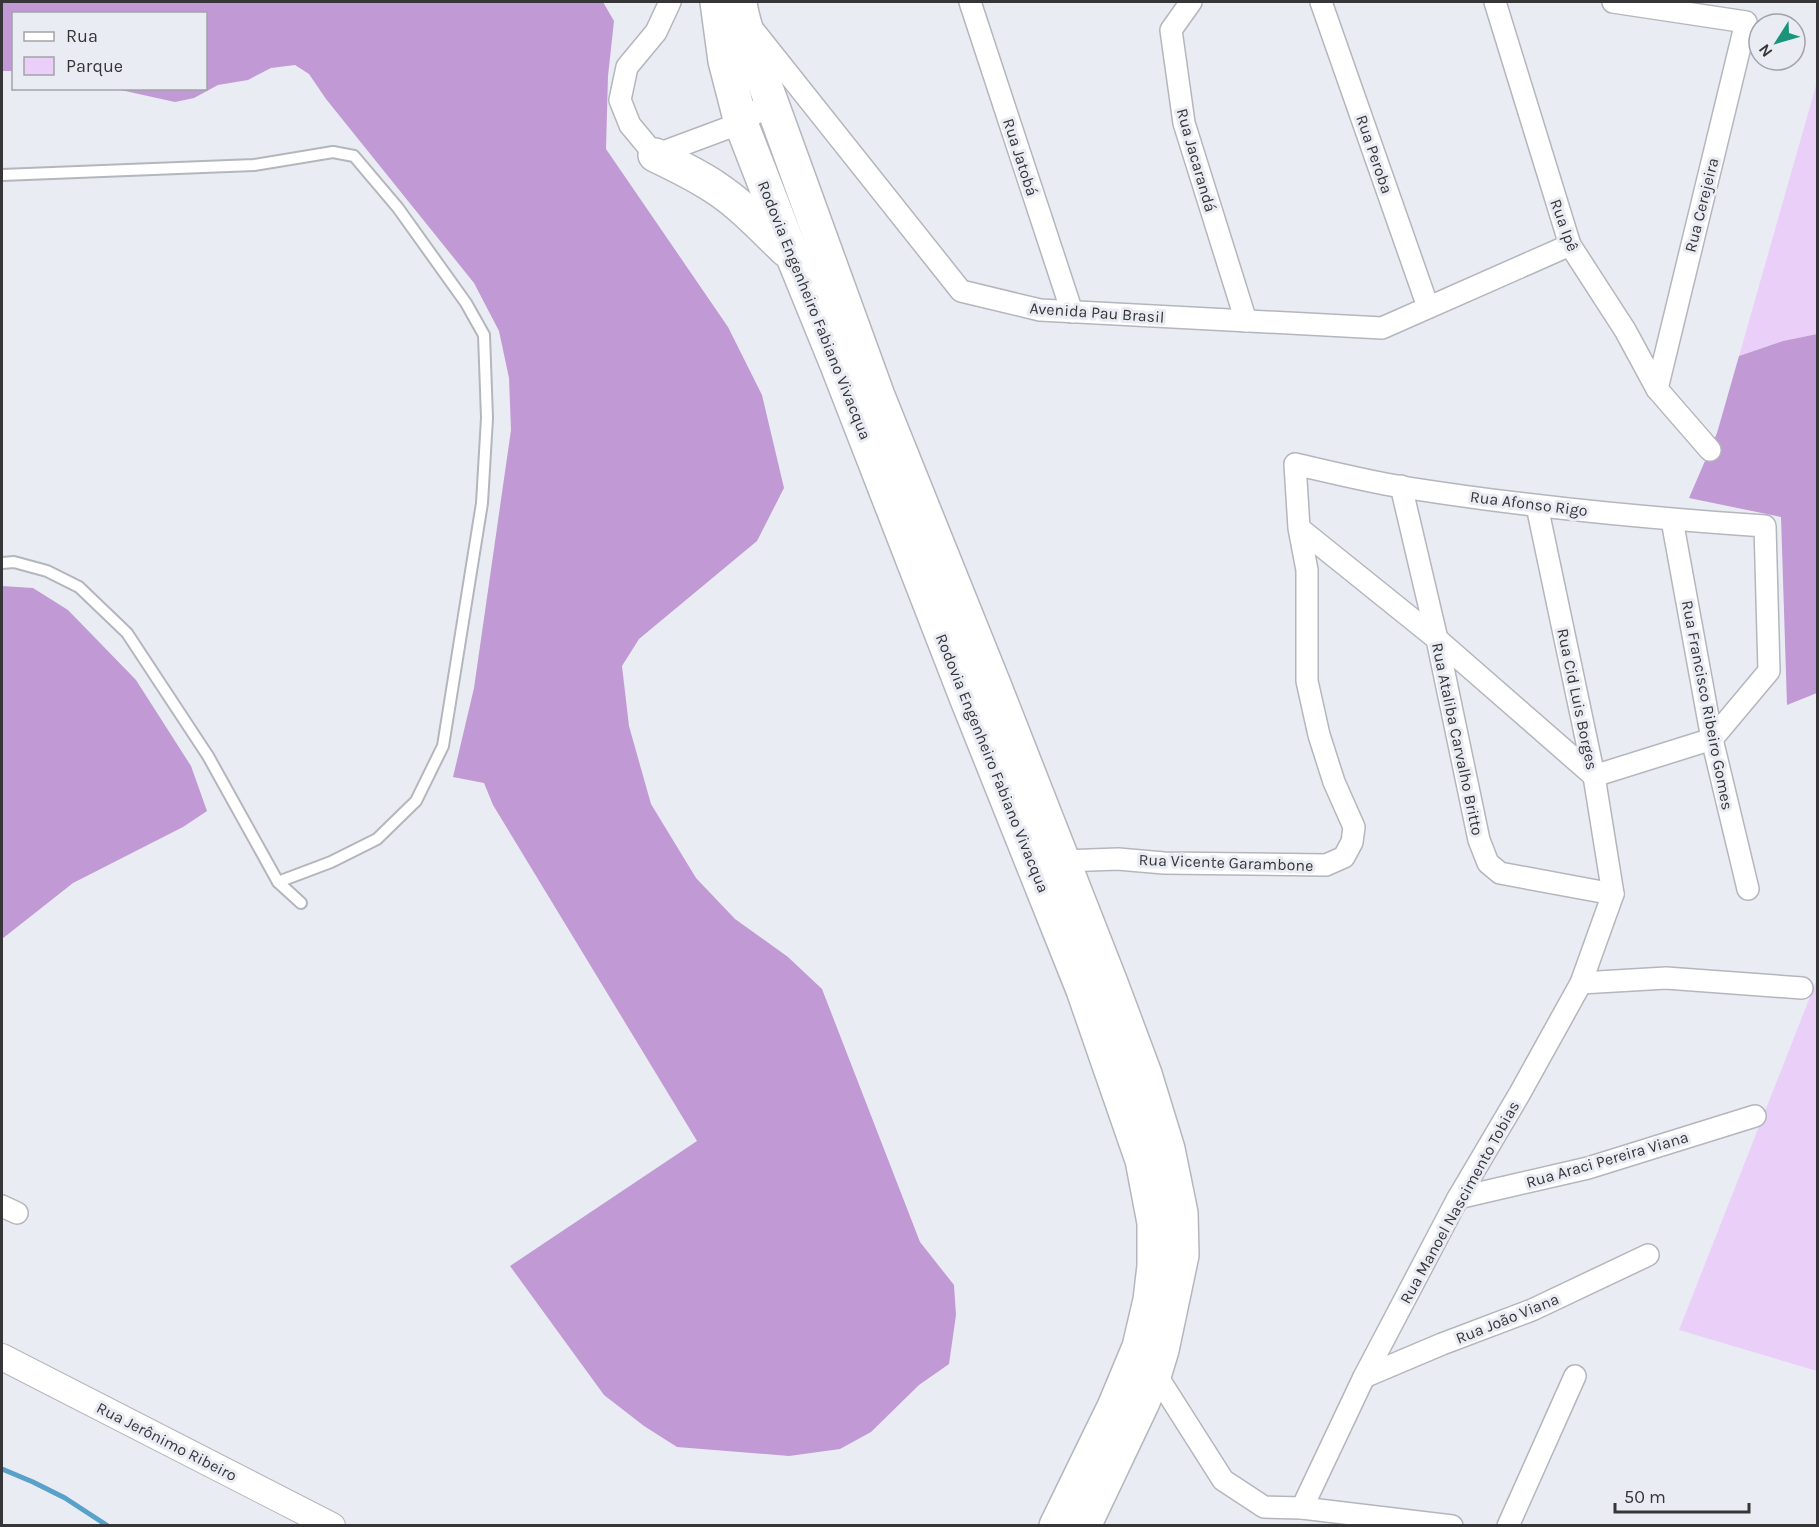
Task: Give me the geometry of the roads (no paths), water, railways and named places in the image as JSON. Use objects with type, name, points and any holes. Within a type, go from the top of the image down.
[{"type":"highway","name":"Rodovia Engenheiro Fabiano Vivacqua","points":[[733,6],[770,97],[878,396],[980,692],[1063,861],[1142,1160],[1154,1223],[1154,1266],[1150,1300],[1139,1347],[1114,1407],[1056,1526]]},
{"type":"highway","name":"Rodovia Engenheiro Fabiano Vivacqua","points":[[733,6],[725,61],[741,123],[837,365],[980,692],[1097,986],[1145,1074],[1168,1149],[1181,1213],[1182,1255],[1162,1350],[1155,1373],[1084,1526]]},
{"type":"highway","points":[[655,155],[687,170],[716,188],[741,207],[793,256]]},
{"type":"highway","points":[[837,365],[878,396]]},
{"type":"street","points":[[670,2],[656,32],[627,67],[620,100],[630,125],[655,155],[741,123],[757,112],[770,97]]},
{"type":"street","name":"Rua Jatobá","points":[[970,2],[1072,312]]},
{"type":"street","name":"Rua Jacarandá","points":[[1191,2],[1170,30],[1184,123],[1246,321]]},
{"type":"street","name":"Rua Peroba","points":[[1321,2],[1428,307]]},
{"type":"street","name":"Rua Ipê","points":[[1495,2],[1570,245],[1625,330],[1657,389],[1710,450]]},
{"type":"street","name":"Rua Cerejeira","points":[[1613,2],[1746,22],[1657,389]]},
{"type":"street","name":"Avenida Pau Brasil","points":[[733,6],[961,291],[1040,310],[1382,328],[1570,245]]},
{"type":"street","name":"Rua Afonso Rigo","points":[[1295,465],[1401,486],[1537,506],[1672,520],[1765,526],[1769,671],[1712,739]]},
{"type":"street","name":"Rua Vicente Garambone","points":[[1063,861],[1118,859],[1164,863],[1326,865],[1344,857],[1352,842],[1354,827],[1334,782],[1319,735],[1306,681],[1307,570],[1299,528],[1295,465]]},
{"type":"street","name":"Rua Ataliba Carvalho Britto","points":[[1401,486],[1437,639],[1479,840],[1488,863],[1500,873],[1613,894]]},
{"type":"street","name":"Rua Cid Luis Borges","points":[[1537,506],[1594,776],[1613,894]]},
{"type":"street","name":"Rua Francisco Ribeiro Gomes","points":[[1672,520],[1712,739],[1748,889]]},
{"type":"street","points":[[1299,528],[1437,639],[1594,776],[1712,739]]},
{"type":"street","name":"Rua Manoel Nascimento Tobias","points":[[1302,1508],[1364,1377],[1458,1198],[1581,983],[1613,894]]},
{"type":"street","points":[[1581,983],[1666,978],[1802,988]]},
{"type":"street","name":"Rua Araci Pereira Viana","points":[[1458,1198],[1588,1168],[1755,1116]]},
{"type":"street","name":"Rua João Viana","points":[[1364,1377],[1532,1310],[1648,1255]]},
{"type":"street","name":"Rua Jerônimo Ribeiro","points":[[2,1357],[332,1526]]},
{"type":"street","points":[[1155,1373],[1223,1480],[1264,1507],[1302,1508],[1452,1526]]},
{"type":"street","points":[[1508,1526],[1575,1376]]},
{"type":"lane","points":[[2,175],[255,165],[333,152],[354,156],[398,208],[466,303],[484,335],[487,418],[482,503],[443,746],[416,801],[377,839],[331,862],[278,882]]},
{"type":"lane","points":[[2,563],[14,562],[47,571],[79,587],[127,633],[208,756],[278,882],[301,903]]},
{"type":"waterway","points":[[2,1469],[65,1498],[108,1526]]}]
